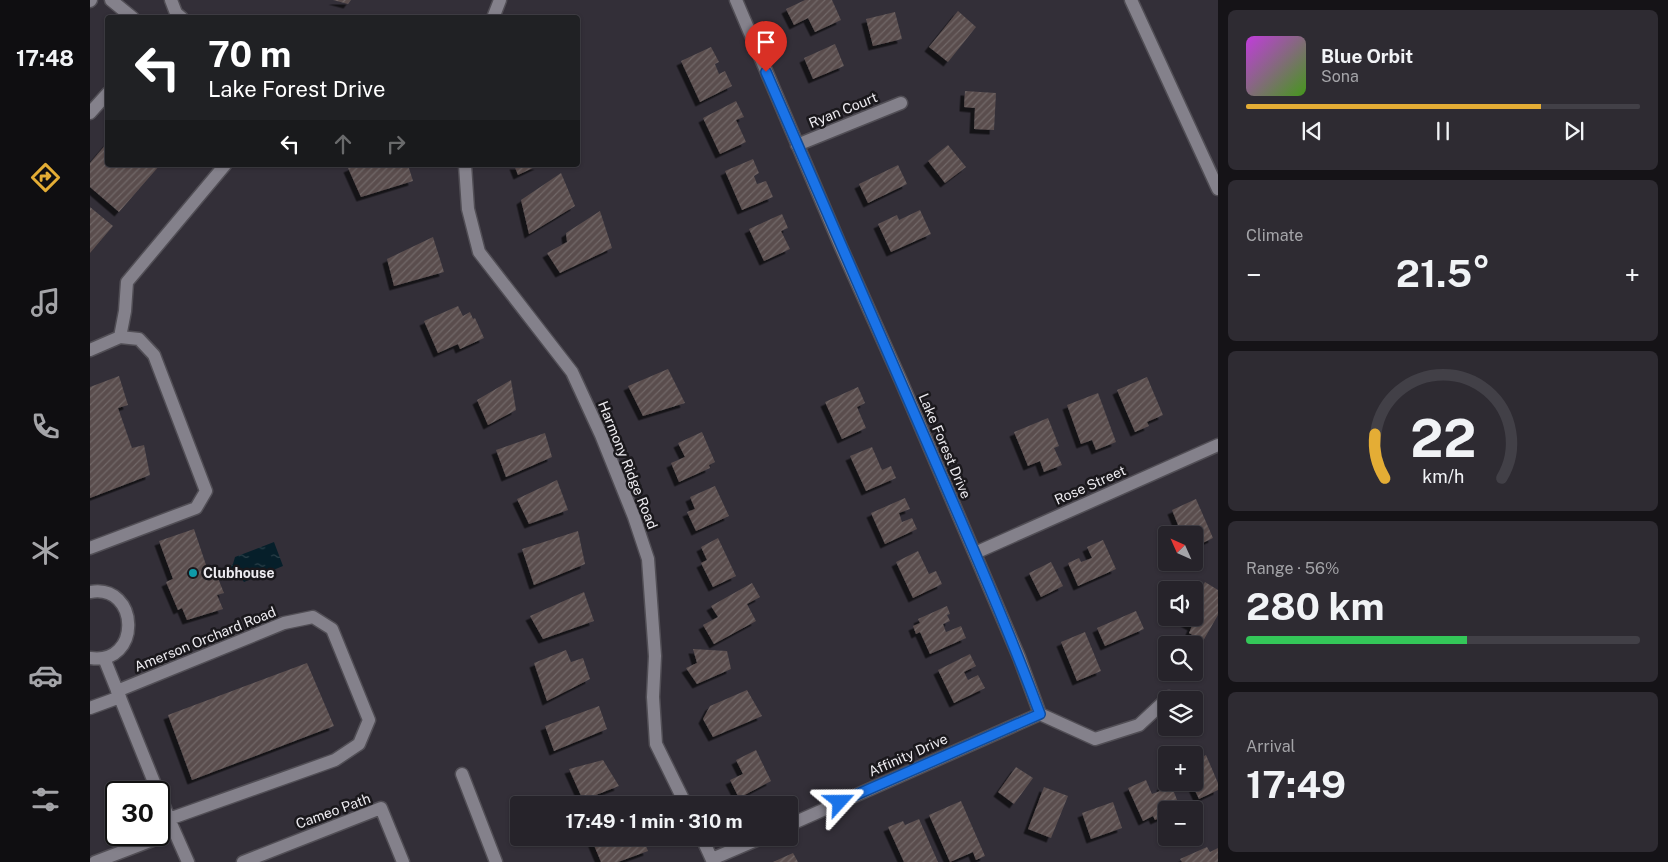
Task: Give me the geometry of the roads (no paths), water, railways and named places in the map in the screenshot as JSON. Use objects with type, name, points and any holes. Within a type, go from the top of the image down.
[{"type":"street","points":[[112,0],[130,15]]},
{"type":"street","points":[[171,0],[176,15]]},
{"type":"street","points":[[494,15],[500,0]]},
{"type":"street","name":"Lake Forest Drive","points":[[736,0],[797,145],[975,553],[1019,657],[1040,714]]},
{"type":"street","points":[[1131,0],[1218,189]]},
{"type":"street","points":[[90,113],[105,96]]},
{"type":"street","name":"Ryan Court","points":[[797,145],[901,103]]},
{"type":"street","points":[[120,337],[125,311],[127,282],[223,167]]},
{"type":"street","name":"Harmony Ridge Road","points":[[465,167],[468,209],[479,252],[572,372],[601,435],[634,518],[648,559],[655,656],[652,697],[656,744],[682,796]]},
{"type":"street","points":[[90,350],[120,337],[139,339],[154,355],[206,491],[196,508],[90,548]]},
{"type":"street","name":"Rose Street","points":[[975,553],[1218,445]]},
{"type":"street","name":"Amerson Orchard Road","points":[[90,592],[106,592],[116,598],[123,605],[128,615],[128,636],[118,649],[104,658]]},
{"type":"street","name":"Amerson Orchard Road","points":[[90,708],[118,694],[284,623],[313,617],[332,629],[369,720],[360,744],[335,760],[170,819]]},
{"type":"street","points":[[90,658],[104,658],[154,781]]},
{"type":"street","points":[[1040,714],[1095,739],[1139,726],[1158,708]]},
{"type":"street","name":"Affinity Drive","points":[[798,821],[1040,714]]},
{"type":"street","points":[[462,774],[496,862]]},
{"type":"street","name":"Cameo Path","points":[[243,862],[381,808],[403,862]]},
{"type":"street","points":[[170,821],[188,862]]},
{"type":"street","points":[[95,862],[137,846]]},
{"type":"street","points":[[706,846],[713,861],[744,846]]},
{"type":"water","points":[[274,542],[283,566],[244,582],[241,578],[235,578],[230,567],[235,557]]},
{"type":"place","name":"Clubhouse","points":[[193,573]]}]
